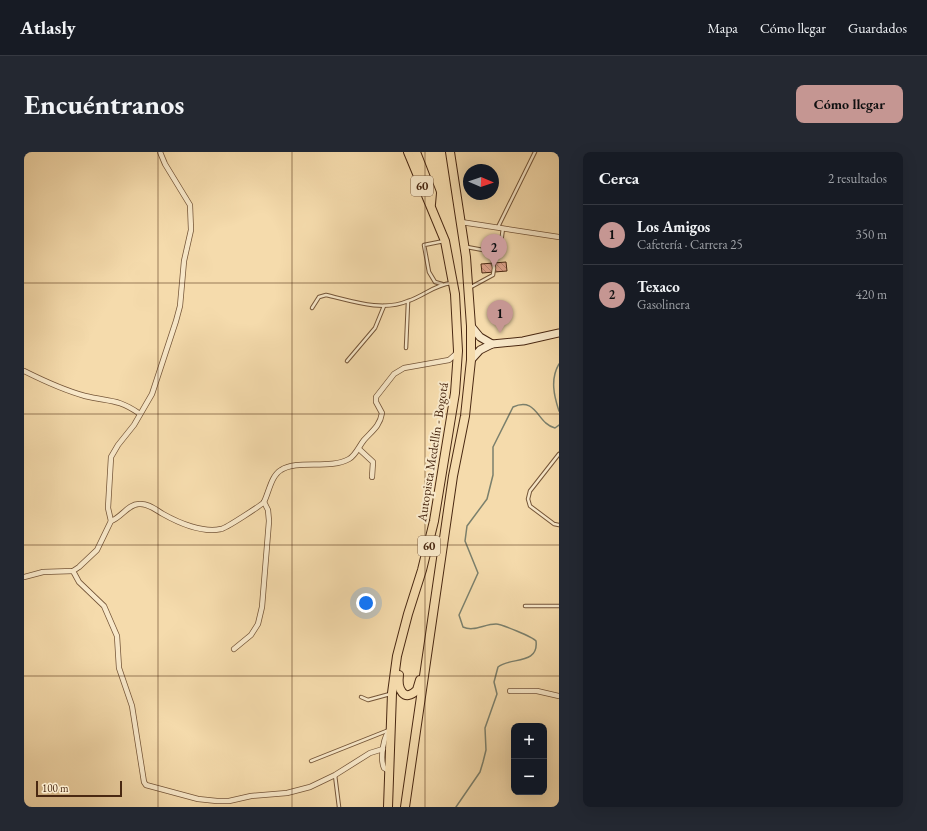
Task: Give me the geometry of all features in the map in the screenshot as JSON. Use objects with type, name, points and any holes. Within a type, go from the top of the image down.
[{"type":"highway","name":"Autopista Medellín - Bogotá","points":[[388,807],[388,771],[392,693],[397,656],[422,570],[434,521],[455,393],[458,351],[458,323],[453,283],[445,241],[431,204],[408,152]]},
{"type":"highway","points":[[416,152],[432,193],[431,204]]},
{"type":"highway","points":[[444,152],[448,166],[454,173]]},
{"type":"highway","name":"Autopista Medellín - Bogotá","points":[[405,807],[431,638],[453,476],[465,416],[471,360],[471,326],[464,246],[450,152]]},
{"type":"highway","points":[[408,614],[410,626],[402,657],[398,682],[402,693],[410,695],[417,690],[424,647],[431,638]]},
{"type":"main road","points":[[471,326],[480,337],[492,344]]},
{"type":"main road","points":[[471,360],[480,350],[492,344],[559,333]]},
{"type":"street","points":[[24,577],[50,571],[73,570],[97,550],[111,521],[108,508],[111,457],[152,394],[176,321],[180,306],[184,261],[191,230],[190,206],[165,164],[160,152]]},
{"type":"street","points":[[461,222],[559,237]]},
{"type":"street","points":[[111,521],[116,520],[134,505],[139,504],[149,506],[189,525],[201,528],[222,529],[260,507],[264,502],[275,477],[281,470],[304,465],[322,466],[349,459],[378,425],[382,413],[376,402],[376,396],[394,374],[404,368],[449,360],[458,351]]},
{"type":"street","points":[[24,371],[56,386],[74,392],[119,401],[140,414]]},
{"type":"street","points":[[359,449],[368,455],[373,462],[372,477]]},
{"type":"street","points":[[234,649],[251,635],[258,624],[262,607],[269,521],[268,510],[264,502]]},
{"type":"street","points":[[73,570],[79,582],[104,606],[117,636],[119,668],[132,706],[144,782],[146,785],[198,798],[229,801],[252,796],[295,791],[310,787],[335,775],[370,753],[384,748]]},
{"type":"street","points":[[510,690],[537,692],[559,696]]},
{"type":"street","points":[[388,771],[382,765],[384,735],[391,729]]},
{"type":"lane","points":[[493,260],[500,251],[501,227],[535,152]]},
{"type":"lane","points":[[445,241],[424,245],[429,272],[435,282],[443,284],[453,283]]},
{"type":"lane","points":[[464,246],[483,250],[492,255],[493,260],[493,275],[468,288]]},
{"type":"lane","points":[[312,308],[319,297],[326,295],[384,306],[408,302],[443,284]]},
{"type":"lane","points":[[406,348],[408,302]]},
{"type":"lane","points":[[348,361],[375,328],[384,306]]},
{"type":"lane","points":[[559,454],[530,491],[528,499],[530,506],[554,524],[559,525]]},
{"type":"lane","points":[[525,606],[559,606]]},
{"type":"lane","points":[[361,697],[368,700],[392,693]]},
{"type":"lane","points":[[311,761],[391,729]]},
{"type":"lane","points":[[335,775],[339,807]]},
{"type":"building","points":[[506,262],[507,271],[482,273],[481,264]]},
{"type":"waterway","points":[[559,364],[554,376],[554,393],[559,411]]},
{"type":"waterway","points":[[456,807],[480,772],[486,750],[485,728],[497,694],[494,682],[498,667],[503,664],[528,657],[533,654],[536,649],[536,641],[534,639],[496,624],[471,629],[463,627],[459,615],[478,573],[465,541],[467,526],[487,499],[493,475],[493,447],[513,407],[527,405],[549,425],[555,428],[559,425]]},
{"type":"place","name":"Texaco","points":[[494,267]]},
{"type":"place","name":"Los Amigos","points":[[500,333]]}]
